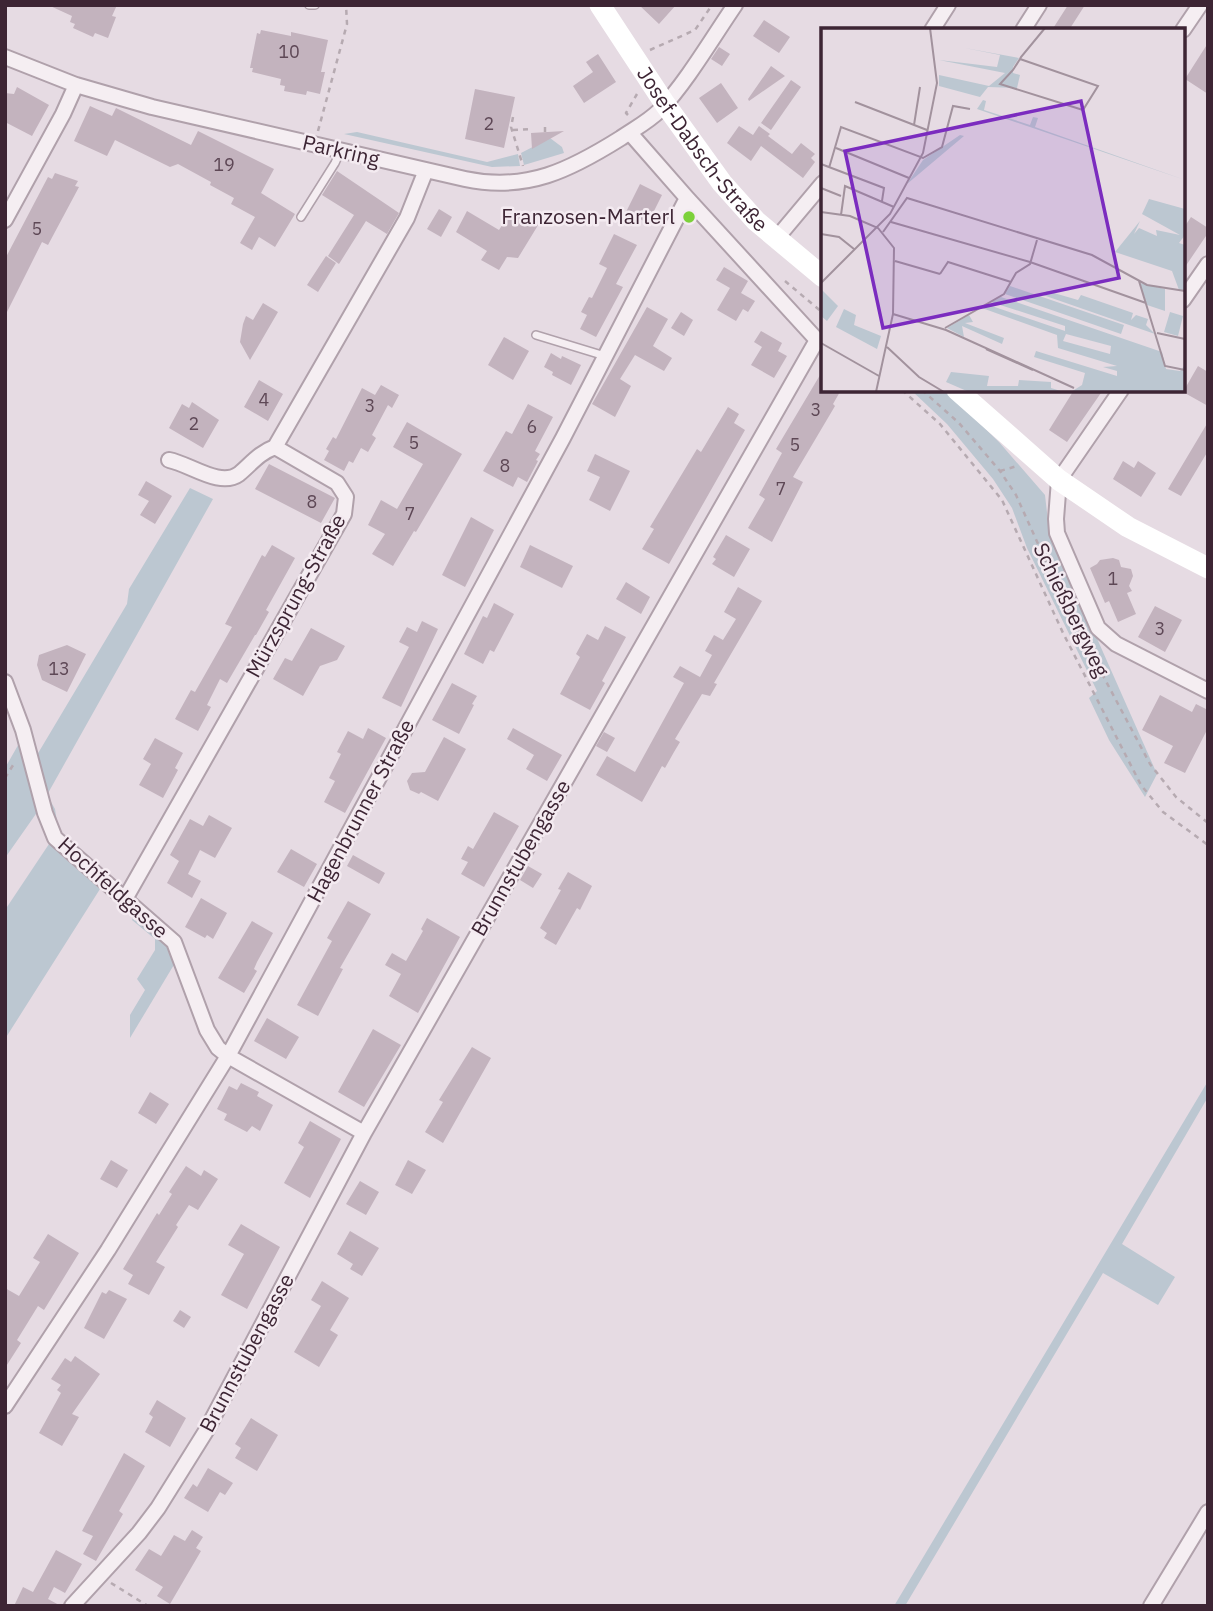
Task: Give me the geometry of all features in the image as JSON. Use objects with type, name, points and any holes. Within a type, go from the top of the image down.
[{"type":"main road","name":"Josef-Dabsch-Straße","points":[[600,5],[665,104],[730,192],[776,239],[821,275]]},
{"type":"main road","points":[[959,392],[1059,480],[1128,527],[1208,568]]},
{"type":"street","name":"Parkring","points":[[5,57],[76,85],[152,107],[340,152],[493,183],[535,179],[578,164],[665,104],[735,5]]},
{"type":"street","points":[[933,28],[948,5]]},
{"type":"street","points":[[1025,28],[1039,5]]},
{"type":"street","points":[[1184,28],[1200,5]]},
{"type":"street","points":[[5,220],[76,85]]},
{"type":"street","name":"Brunnstubengasse","points":[[72,1606],[139,1533],[185,1466],[223,1401],[364,1133],[817,340],[687,198],[630,126]]},
{"type":"street","points":[[169,460],[211,477],[226,479],[235,477],[257,455],[275,447],[407,218],[426,170]]},
{"type":"street","points":[[776,239],[821,185]]},
{"type":"street","name":"Hagenbrunner Straße","points":[[5,1406],[122,1228],[228,1056],[557,449],[687,198]]},
{"type":"street","points":[[1185,297],[1208,264]]},
{"type":"street","points":[[1120,392],[1059,480],[1057,533],[1098,628],[1116,644],[1208,691]]},
{"type":"street","name":"Mürzsprung-Straße","points":[[125,900],[344,514],[346,497],[337,483],[275,447]]},
{"type":"street","name":"Hochfeldgasse","points":[[5,682],[23,730],[44,813],[55,838],[174,942],[207,1030],[218,1048],[364,1133]]},
{"type":"street","points":[[1151,1606],[1208,1512]]},
{"type":"lane","points":[[309,5],[315,5]]},
{"type":"lane","points":[[301,218],[340,152]]},
{"type":"lane","points":[[536,335],[605,356]]},
{"type":"path","points":[[320,124],[347,24],[346,5]]},
{"type":"path","points":[[635,57],[695,30],[712,5]]},
{"type":"path","points":[[630,126],[626,113],[637,95],[636,89]]},
{"type":"path","points":[[513,117],[511,127],[523,166]]},
{"type":"path","points":[[545,127],[545,132]]},
{"type":"path","points":[[513,130],[531,129]]},
{"type":"path","points":[[793,289],[821,311]]},
{"type":"path","name":"Schießbergweg","points":[[904,392],[940,424],[1002,500],[1063,633],[1145,791],[1163,812],[1208,845]]},
{"type":"path","points":[[924,392],[959,423],[1000,471],[1016,495],[1067,608],[1150,764],[1176,797],[1208,823]]},
{"type":"path","points":[[100,1576],[148,1606]]},
{"type":"shaded area","points":[[357,132],[487,162],[518,154],[520,166],[492,167],[344,134]]},
{"type":"shaded area","points":[[550,138],[562,147],[564,153],[524,165],[521,153]]},
{"type":"shaded area","points":[[913,392],[947,392],[999,442],[1045,495],[1049,530],[1157,774],[1145,797],[1109,740],[1089,698],[1097,691],[1027,548],[1012,508],[993,479],[947,424]]},
{"type":"shaded area","points":[[190,488],[213,499],[47,795],[55,809],[58,828],[34,760],[127,604],[129,589]]},
{"type":"shaded area","points":[[21,740],[38,811],[5,858],[5,768]]},
{"type":"shaded area","points":[[51,841],[61,855],[100,889],[5,1039],[5,910]]},
{"type":"shaded area","points":[[134,915],[166,945],[175,963],[130,1038],[130,1015],[145,990],[137,979],[155,950],[155,939],[132,920]]},
{"type":"shaded area","points":[[1208,1081],[1208,1097],[1122,1244],[1175,1277],[1158,1305],[1103,1273],[905,1606],[894,1606]]},
{"type":"building","points":[[48,5],[117,5],[112,16],[116,17],[108,38],[95,33],[93,37],[73,28],[75,24],[70,22],[72,16]]},
{"type":"building","points":[[639,5],[676,5],[659,24]]},
{"type":"building","points":[[1068,5],[1085,5],[1070,28],[1053,28]]},
{"type":"building","points":[[764,20],[790,37],[779,53],[753,36]]},
{"type":"building","points":[[261,30],[291,36],[291,32],[328,40],[321,72],[325,72],[320,94],[307,91],[306,95],[284,91],[285,86],[280,85],[281,79],[252,72],[253,68],[250,68],[257,33],[260,34]]},
{"type":"building","points":[[1208,43],[1208,94],[1185,79]]},
{"type":"building","points":[[719,47],[730,54],[722,66],[711,59]]},
{"type":"building","points":[[598,54],[616,82],[584,103],[573,86],[593,72],[586,62]]},
{"type":"building","points":[[771,66],[785,76],[749,101],[748,99]]},
{"type":"building","points":[[791,80],[801,87],[771,130],[761,123]]},
{"type":"building","points":[[721,83],[738,108],[717,123],[699,98]]},
{"type":"building","points":[[17,87],[49,105],[32,136],[5,122],[5,93],[14,94]]},
{"type":"building","points":[[475,89],[515,97],[504,148],[465,139]]},
{"type":"building","points":[[90,106],[112,116],[116,108],[191,145],[198,131],[274,169],[261,193],[295,214],[275,247],[259,237],[252,250],[240,243],[255,217],[231,204],[234,198],[210,185],[211,182],[178,164],[170,167],[115,140],[107,156],[74,141]]},
{"type":"building","points":[[739,126],[753,135],[759,126],[792,154],[801,143],[815,154],[811,158],[815,162],[803,178],[761,146],[751,161],[727,143]]},
{"type":"building","points":[[564,131],[532,149],[531,133]]},
{"type":"building","points":[[337,171],[399,213],[387,234],[366,221],[339,264],[328,256],[354,215],[322,195]]},
{"type":"building","points":[[55,173],[78,181],[75,186],[79,187],[48,245],[42,242],[5,316],[5,259],[48,177],[52,179]]},
{"type":"building","points":[[640,184],[662,195],[648,223],[626,212]]},
{"type":"building","points":[[439,209],[452,217],[441,237],[427,229]]},
{"type":"building","points":[[467,211],[499,230],[506,219],[516,212],[524,212],[540,222],[518,258],[507,257],[499,270],[481,260],[487,251],[456,232]]},
{"type":"building","points":[[1191,217],[1208,228],[1208,233],[1185,267],[1185,226]]},
{"type":"building","points":[[614,234],[637,245],[616,284],[623,287],[596,337],[580,329],[587,315],[581,312],[589,297],[592,298],[607,268],[599,264]]},
{"type":"building","points":[[326,256],[336,263],[318,292],[307,285]]},
{"type":"building","points":[[724,267],[748,281],[741,293],[755,301],[748,312],[743,309],[736,321],[717,310],[730,288],[716,280]]},
{"type":"building","points":[[263,303],[278,312],[250,360],[240,342],[243,324],[246,316],[253,320]]},
{"type":"building","points":[[647,307],[668,319],[653,346],[672,358],[664,371],[635,355],[620,379],[631,386],[615,417],[592,404]]},
{"type":"building","points":[[681,312],[693,320],[684,336],[671,328]]},
{"type":"building","points":[[761,331],[782,343],[778,351],[787,356],[774,378],[751,365],[762,347],[754,342]]},
{"type":"building","points":[[504,337],[529,351],[513,380],[488,365]]},
{"type":"building","points":[[551,353],[581,365],[571,385],[552,375],[553,372],[544,367]]},
{"type":"building","points":[[1198,366],[1208,372],[1208,406],[1183,392]]},
{"type":"building","points":[[821,373],[821,392],[840,392],[833,404],[835,406],[793,477],[803,482],[772,542],[748,528],[765,499],[759,495],[782,453],[776,449]]},
{"type":"building","points":[[259,380],[283,394],[268,421],[244,407]]},
{"type":"building","points":[[381,385],[399,395],[392,408],[388,405],[372,435],[376,438],[368,452],[361,448],[353,463],[349,461],[344,471],[324,460],[329,451],[326,449],[333,437],[336,439],[362,388],[375,395]]},
{"type":"building","points":[[1073,392],[1102,392],[1067,442],[1049,430]]},
{"type":"building","points":[[192,402],[219,420],[203,448],[169,428],[182,404],[189,408]]},
{"type":"building","points":[[528,404],[553,417],[535,451],[540,454],[527,482],[518,477],[513,487],[483,471],[506,431],[512,434]]},
{"type":"building","points":[[728,407],[739,414],[734,423],[745,430],[669,564],[642,549],[654,529],[650,527],[697,449],[701,452]]},
{"type":"building","points":[[407,422],[462,454],[393,566],[372,554],[385,534],[368,525],[381,500],[397,509],[423,464],[393,447]]},
{"type":"building","points":[[1208,422],[1208,451],[1181,496],[1168,489]]},
{"type":"building","points":[[595,454],[630,471],[610,511],[589,500],[600,477],[587,471]]},
{"type":"building","points":[[1123,461],[1134,468],[1138,461],[1156,473],[1141,497],[1113,479]]},
{"type":"building","points":[[269,464],[335,498],[321,523],[255,489]]},
{"type":"building","points":[[146,481],[172,496],[155,524],[140,515],[149,501],[138,495]]},
{"type":"building","points":[[471,517],[494,530],[465,587],[442,575]]},
{"type":"building","points":[[726,535],[750,549],[734,577],[712,564],[716,559],[713,557]]},
{"type":"building","points":[[272,545],[295,558],[266,610],[269,612],[227,683],[220,679],[207,705],[211,707],[198,731],[175,719],[191,690],[195,692],[232,627],[225,624],[262,555],[265,557]]},
{"type":"building","points":[[530,545],[573,566],[562,588],[520,567]]},
{"type":"building","points":[[1100,560],[1119,560],[1121,567],[1131,569],[1133,576],[1129,586],[1132,591],[1127,593],[1136,614],[1118,622],[1109,601],[1105,603],[1090,568]]},
{"type":"building","points":[[626,582],[650,597],[641,614],[616,599]]},
{"type":"building","points":[[738,587],[762,601],[714,683],[717,684],[710,696],[702,694],[675,739],[680,742],[665,768],[662,766],[642,802],[596,775],[607,756],[635,772],[684,683],[673,677],[680,666],[700,677],[712,655],[705,651],[714,635],[723,640],[736,619],[724,612]]},
{"type":"building","points":[[494,603],[514,614],[494,652],[490,650],[483,664],[464,654],[483,616],[487,618]]},
{"type":"building","points":[[1155,606],[1182,620],[1165,652],[1138,637]]},
{"type":"building","points":[[422,621],[438,629],[401,707],[382,698],[409,647],[399,642],[407,627],[417,632]]},
{"type":"building","points":[[605,626],[626,637],[590,710],[560,694],[580,657],[576,654],[587,634],[598,640]]},
{"type":"building","points":[[311,628],[345,646],[337,660],[320,666],[303,696],[273,679],[285,658],[292,661]]},
{"type":"building","points":[[67,645],[86,654],[67,692],[42,680],[37,665],[39,655]]},
{"type":"building","points":[[452,683],[477,696],[459,734],[432,720]]},
{"type":"building","points":[[1160,695],[1192,712],[1196,704],[1208,710],[1208,728],[1185,773],[1164,763],[1173,746],[1142,730]]},
{"type":"building","points":[[368,728],[386,738],[345,813],[324,802],[335,781],[329,778],[341,754],[337,752],[348,731],[363,739]]},
{"type":"building","points":[[513,728],[562,755],[547,781],[526,769],[534,755],[507,739]]},
{"type":"building","points":[[604,732],[615,738],[607,752],[596,746]]},
{"type":"building","points":[[444,737],[466,749],[438,801],[421,792],[419,794],[410,790],[407,781],[412,773],[425,772]]},
{"type":"building","points":[[155,738],[183,753],[175,768],[178,770],[163,798],[139,785],[151,764],[143,759]]},
{"type":"building","points":[[494,812],[519,826],[484,887],[461,874],[468,862],[461,859],[468,846],[473,849]]},
{"type":"building","points":[[209,815],[232,828],[215,858],[200,850],[188,874],[201,881],[192,898],[167,883],[179,861],[170,855],[190,819],[203,826]]},
{"type":"building","points":[[291,849],[317,864],[304,887],[277,872]]},
{"type":"building","points":[[353,855],[385,873],[379,884],[347,866]]},
{"type":"building","points":[[528,866],[542,874],[533,888],[520,880]]},
{"type":"building","points":[[568,872],[592,886],[580,910],[577,908],[556,945],[544,938],[547,933],[540,928]]},
{"type":"building","points":[[201,898],[227,913],[213,939],[207,935],[205,938],[185,927]]},
{"type":"building","points":[[348,901],[371,914],[340,968],[343,969],[318,1016],[297,1005],[332,941],[327,938]]},
{"type":"building","points":[[427,918],[460,937],[418,1013],[389,996],[401,974],[385,965],[392,953],[406,961],[423,931],[421,929]]},
{"type":"building","points":[[252,921],[273,933],[254,969],[257,971],[244,993],[218,978]]},
{"type":"building","points":[[267,1018],[299,1037],[286,1059],[254,1041]]},
{"type":"building","points":[[373,1029],[401,1045],[364,1107],[338,1092]]},
{"type":"building","points":[[472,1047],[491,1058],[443,1143],[425,1132],[443,1102],[439,1100]]},
{"type":"building","points":[[241,1083],[259,1092],[257,1096],[273,1105],[260,1131],[252,1126],[247,1132],[224,1120],[227,1114],[217,1109],[229,1086],[237,1090]]},
{"type":"building","points":[[150,1092],[169,1104],[156,1124],[138,1113]]},
{"type":"building","points":[[310,1121],[341,1139],[310,1198],[284,1183],[304,1147],[298,1143]]},
{"type":"building","points":[[111,1160],[128,1170],[117,1188],[100,1179]]},
{"type":"building","points":[[408,1160],[426,1170],[412,1194],[395,1185]]},
{"type":"building","points":[[186,1166],[201,1176],[204,1170],[218,1179],[198,1210],[189,1205],[176,1225],[178,1227],[156,1262],[165,1267],[149,1295],[128,1284],[133,1275],[123,1269],[157,1213],[159,1215],[172,1194],[169,1192]]},
{"type":"building","points":[[360,1181],[379,1192],[366,1215],[346,1204]]},
{"type":"building","points":[[241,1224],[280,1247],[247,1309],[221,1295],[244,1254],[228,1245]]},
{"type":"building","points":[[350,1231],[379,1248],[362,1276],[350,1269],[353,1264],[337,1254]]},
{"type":"building","points":[[48,1234],[79,1253],[44,1310],[38,1306],[17,1340],[21,1343],[5,1368],[5,1288],[19,1296],[40,1262],[33,1258]]},
{"type":"building","points":[[322,1281],[349,1298],[330,1330],[338,1335],[319,1367],[294,1352],[321,1306],[311,1300]]},
{"type":"building","points":[[109,1290],[127,1299],[104,1339],[84,1328],[102,1292],[106,1294]]},
{"type":"building","points":[[180,1310],[191,1317],[184,1328],[173,1321]]},
{"type":"building","points":[[75,1356],[100,1374],[72,1414],[79,1417],[62,1446],[39,1433],[61,1393],[57,1390],[61,1385],[51,1379],[65,1358],[71,1362]]},
{"type":"building","points":[[157,1400],[186,1418],[170,1447],[145,1432],[153,1417],[149,1414]]},
{"type":"building","points":[[251,1418],[278,1435],[257,1471],[235,1458],[241,1448],[235,1444]]},
{"type":"building","points":[[124,1453],[145,1466],[119,1511],[123,1514],[96,1561],[83,1554],[93,1536],[82,1531]]},
{"type":"building","points":[[208,1468],[233,1483],[225,1495],[220,1492],[208,1512],[184,1498],[193,1484],[197,1487]]},
{"type":"building","points":[[192,1530],[203,1537],[196,1548],[201,1551],[170,1604],[157,1596],[163,1587],[135,1570],[149,1549],[161,1556],[174,1535],[185,1541]]},
{"type":"building","points":[[56,1550],[82,1564],[65,1593],[54,1587],[48,1599],[61,1606],[14,1606],[23,1587],[33,1592]]},
{"type":"place","name":"Franzosen-Marterl","points":[[689,217]]}]
